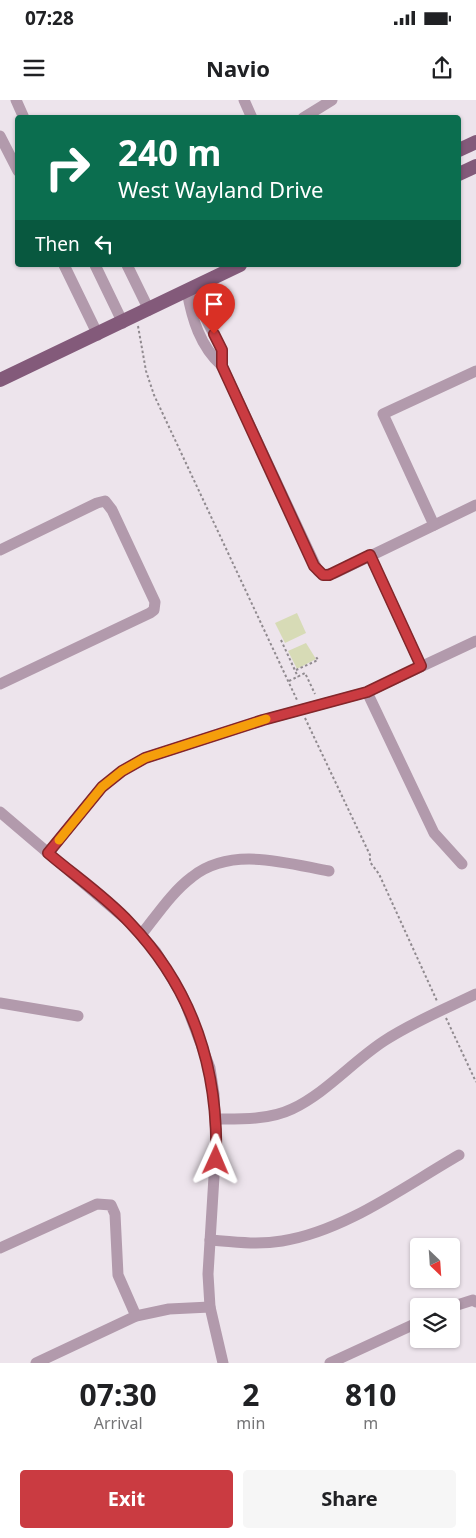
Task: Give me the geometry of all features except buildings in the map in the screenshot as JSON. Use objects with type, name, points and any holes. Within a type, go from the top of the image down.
[{"type":"main road","points":[[461,149],[476,142]]},
{"type":"main road","points":[[461,173],[476,166]]},
{"type":"main road","points":[[0,380],[98,335],[236,267]]},
{"type":"street","points":[[16,100],[23,115]]},
{"type":"street","points":[[244,100],[251,115]]},
{"type":"street","points":[[308,115],[332,100]]},
{"type":"street","points":[[0,136],[15,165]]},
{"type":"street","points":[[65,267],[98,335]]},
{"type":"street","points":[[96,267],[123,323]]},
{"type":"street","points":[[129,267],[149,310]]},
{"type":"street","points":[[187,291],[193,321],[209,355],[222,366],[314,566],[323,575],[335,573],[476,506]]},
{"type":"street","points":[[434,525],[383,414],[476,371]]},
{"type":"street","points":[[0,550],[97,503],[105,501],[112,510],[154,597],[155,607],[150,613],[0,684]]},
{"type":"street","points":[[370,555],[421,666]]},
{"type":"street","points":[[48,853],[102,787],[122,771],[145,758],[289,713],[367,692],[476,641]]},
{"type":"street","points":[[367,692],[434,833],[462,864]]},
{"type":"street","points":[[0,812],[128,921],[160,959],[183,997],[210,1068],[216,1119],[214,1190],[208,1274],[210,1307],[224,1363]]},
{"type":"street","points":[[141,935],[168,901],[191,877],[220,863],[239,859],[278,861],[329,871]]},
{"type":"street","points":[[216,1119],[272,1115],[292,1109],[310,1099],[382,1042],[476,994]]},
{"type":"street","points":[[0,1003],[78,1016]]},
{"type":"street","points":[[210,1240],[258,1243],[303,1237],[351,1217],[460,1155]]},
{"type":"street","points":[[0,1248],[97,1204],[111,1205],[115,1214],[118,1275],[136,1316]]},
{"type":"street","points":[[460,1305],[474,1301]]},
{"type":"street","points":[[36,1363],[136,1316],[152,1311],[210,1307]]},
{"type":"street","points":[[330,1363],[410,1326]]},
{"type":"path","points":[[281,640],[298,677]]},
{"type":"path","points":[[295,670],[318,660],[315,655]]},
{"type":"path","points":[[289,682],[305,673],[320,705]]},
{"type":"green space","points":[[297,613],[306,633],[285,643],[275,623]]},
{"type":"green space","points":[[306,643],[316,659],[297,669],[288,651]]},
{"type":"slow traffic","points":[[59,840],[102,787],[122,771],[145,758],[266,719]]},
{"type":"route","points":[[214,334],[222,350],[222,366],[314,566],[323,575],[329,575],[370,555],[421,666],[367,692],[345,700],[263,720],[145,758],[122,771],[102,787],[48,853],[128,921],[156,952],[183,997],[210,1068],[216,1119],[216,1160]]}]
